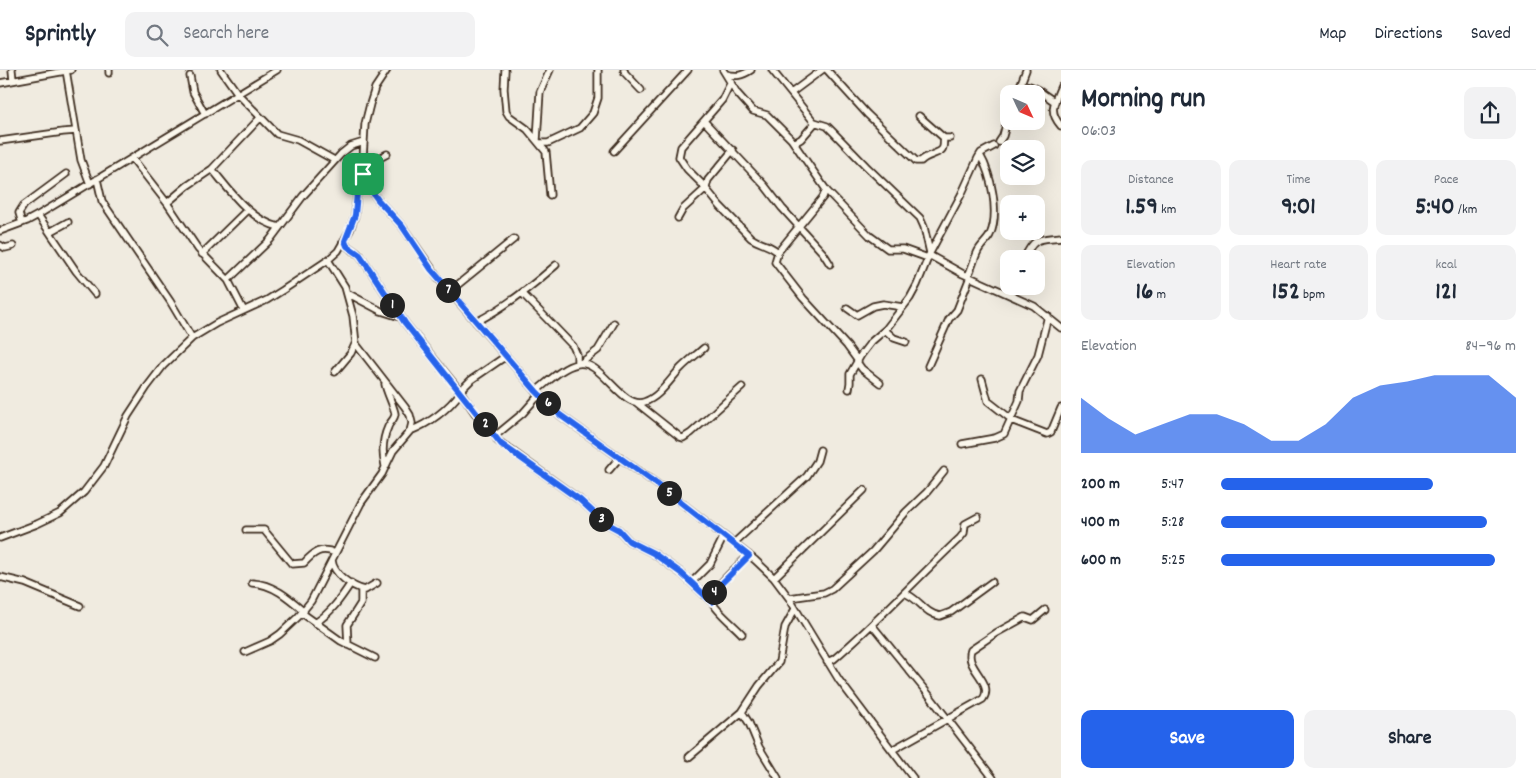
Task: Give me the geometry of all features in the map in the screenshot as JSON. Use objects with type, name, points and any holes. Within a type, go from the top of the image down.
[{"type":"street","points":[[12,70],[13,80]]},
{"type":"street","points":[[0,82],[68,70],[81,160],[90,184]]},
{"type":"street","points":[[221,70],[238,94],[277,134],[298,140],[334,160]]},
{"type":"street","points":[[0,538],[60,513],[84,492],[104,466],[128,416],[147,388],[164,366],[192,338],[203,330],[244,309],[267,300],[328,260],[338,251],[345,241],[355,215],[357,193],[363,174],[366,124],[375,88],[387,70]]},
{"type":"street","points":[[505,70],[506,111],[509,116],[527,129],[546,152],[550,195]]},
{"type":"street","points":[[538,142],[540,92],[550,70]]},
{"type":"street","points":[[538,142],[548,143],[580,128],[593,114],[598,98],[598,70]]},
{"type":"street","points":[[624,70],[641,90]]},
{"type":"street","points":[[614,151],[688,70]]},
{"type":"street","points":[[724,72],[741,76],[751,70]]},
{"type":"street","points":[[772,70],[815,123],[827,126],[920,218],[924,227],[929,255]]},
{"type":"street","points":[[791,93],[822,70]]},
{"type":"street","points":[[827,70],[867,114],[916,161],[921,160],[927,155],[940,152],[947,138],[919,116]]},
{"type":"street","points":[[1026,70],[1021,83],[1035,88],[1055,102]]},
{"type":"street","points":[[0,230],[38,216],[274,71]]},
{"type":"street","points":[[724,72],[737,93],[753,111],[767,114],[794,143],[826,189],[870,236],[885,247],[929,255],[969,277],[1000,290]]},
{"type":"street","points":[[190,76],[194,92],[205,114]]},
{"type":"street","points":[[730,82],[726,94],[681,148],[679,157],[687,169],[751,238],[757,243],[767,244],[778,252]]},
{"type":"street","points":[[1061,86],[1052,110],[1053,115],[1061,126]]},
{"type":"street","points":[[167,204],[187,186],[212,169],[260,118]]},
{"type":"street","points":[[704,121],[733,150],[823,253],[830,264]]},
{"type":"street","points":[[794,143],[801,139],[815,123]]},
{"type":"street","points":[[849,389],[850,374],[857,362],[871,342],[885,330],[904,307],[917,285],[929,255],[980,155],[996,144],[1004,130]]},
{"type":"street","points":[[0,141],[76,131]]},
{"type":"street","points":[[228,280],[266,245],[303,196],[334,160],[345,149],[364,142]]},
{"type":"street","points":[[678,218],[683,209],[706,188],[708,180],[733,150]]},
{"type":"street","points":[[363,167],[387,154]]},
{"type":"street","points":[[928,366],[949,319],[957,310],[978,250],[990,234],[994,214],[994,200],[987,168],[980,155]]},
{"type":"street","points":[[132,158],[202,254],[228,280],[244,309]]},
{"type":"street","points":[[212,169],[248,210],[271,225],[279,227]]},
{"type":"street","points":[[22,223],[19,213],[24,205],[66,174]]},
{"type":"street","points":[[363,174],[368,186],[378,200],[402,226],[431,269],[538,393],[572,425],[620,457],[734,543],[774,578],[789,598],[827,662],[913,778]]},
{"type":"street","points":[[97,179],[102,200],[170,301],[192,338]]},
{"type":"street","points":[[826,189],[823,197],[778,252],[776,258],[777,265],[813,310],[852,352],[862,369],[880,383]]},
{"type":"street","points":[[202,254],[248,210]]},
{"type":"street","points":[[38,216],[76,271],[95,294]]},
{"type":"street","points":[[50,232],[68,222]]},
{"type":"street","points":[[1029,250],[1032,244],[1039,239],[1061,237]]},
{"type":"street","points":[[450,292],[514,239]]},
{"type":"street","points":[[345,241],[347,246],[360,255],[400,317],[498,441],[580,500],[604,522],[619,530],[629,541],[653,553],[692,582],[742,634]]},
{"type":"street","points":[[0,245],[5,248],[12,246]]},
{"type":"street","points":[[328,260],[343,282],[347,293],[356,342],[410,414],[410,431]]},
{"type":"street","points":[[476,322],[491,315],[522,294],[556,265]]},
{"type":"street","points":[[347,293],[381,311],[400,317]]},
{"type":"street","points":[[522,294],[568,339],[575,350],[578,364]]},
{"type":"street","points":[[1012,295],[1034,306],[1061,328]]},
{"type":"street","points":[[847,308],[857,315],[873,306],[883,304],[904,307]]},
{"type":"street","points":[[962,444],[1004,434],[1019,401],[1020,391],[1038,355],[1048,316]]},
{"type":"street","points":[[495,436],[523,413],[538,393],[566,370],[596,353],[614,323]]},
{"type":"street","points":[[885,330],[894,338],[906,342]]},
{"type":"street","points":[[335,372],[351,353],[356,342]]},
{"type":"street","points":[[637,403],[654,396],[681,368],[704,348]]},
{"type":"street","points":[[245,652],[270,641],[303,612],[318,590],[361,503],[378,481],[393,451],[410,431],[447,407],[470,380],[506,356]]},
{"type":"street","points":[[578,364],[591,366],[630,399],[683,438],[742,387]]},
{"type":"street","points":[[982,380],[988,401],[1011,420],[1047,434],[1051,432],[1061,408]]},
{"type":"street","points":[[384,381],[395,412],[384,440],[383,459],[385,466]]},
{"type":"street","points":[[734,543],[807,476],[817,461],[820,450]]},
{"type":"street","points":[[609,470],[620,457]]},
{"type":"street","points":[[789,598],[824,593],[832,589],[872,551],[906,512],[928,492],[944,471]]},
{"type":"street","points":[[774,578],[864,490]]},
{"type":"street","points":[[827,662],[834,659],[872,625],[960,538],[964,532],[965,524],[978,517]]},
{"type":"street","points":[[246,530],[264,530],[292,564],[304,563],[314,553],[321,550],[326,549],[335,553]]},
{"type":"street","points":[[692,582],[710,564],[724,536]]},
{"type":"street","points":[[712,602],[715,590],[749,556]]},
{"type":"street","points":[[332,560],[335,570],[362,589],[368,589],[377,583]]},
{"type":"street","points":[[0,577],[25,583],[80,606]]},
{"type":"street","points":[[904,593],[910,594],[929,611],[940,616],[950,612],[992,582]]},
{"type":"street","points":[[252,583],[260,583],[274,589],[315,623],[348,645],[375,658]]},
{"type":"street","points":[[315,623],[338,602],[351,583]]},
{"type":"street","points":[[348,645],[347,625],[361,603],[362,589]]},
{"type":"street","points":[[689,757],[715,737],[742,712],[759,686],[779,662],[785,627],[795,609]]},
{"type":"street","points":[[892,750],[946,718],[974,705],[985,696],[986,687],[974,669],[969,656],[971,650],[1012,623],[1025,617],[1033,620],[1045,610]]},
{"type":"street","points":[[872,625],[993,778]]},
{"type":"street","points":[[742,712],[758,747],[778,778]]},
{"type":"route","points":[[363,174],[368,186],[378,200],[402,226],[431,269],[536,391],[560,415],[661,487],[749,556],[715,590],[712,602],[681,573],[653,553],[629,541],[619,530],[604,522],[580,500],[501,444],[493,432],[475,414],[460,391],[405,323],[360,255],[346,245],[345,241],[355,215],[357,193],[363,174]]}]
